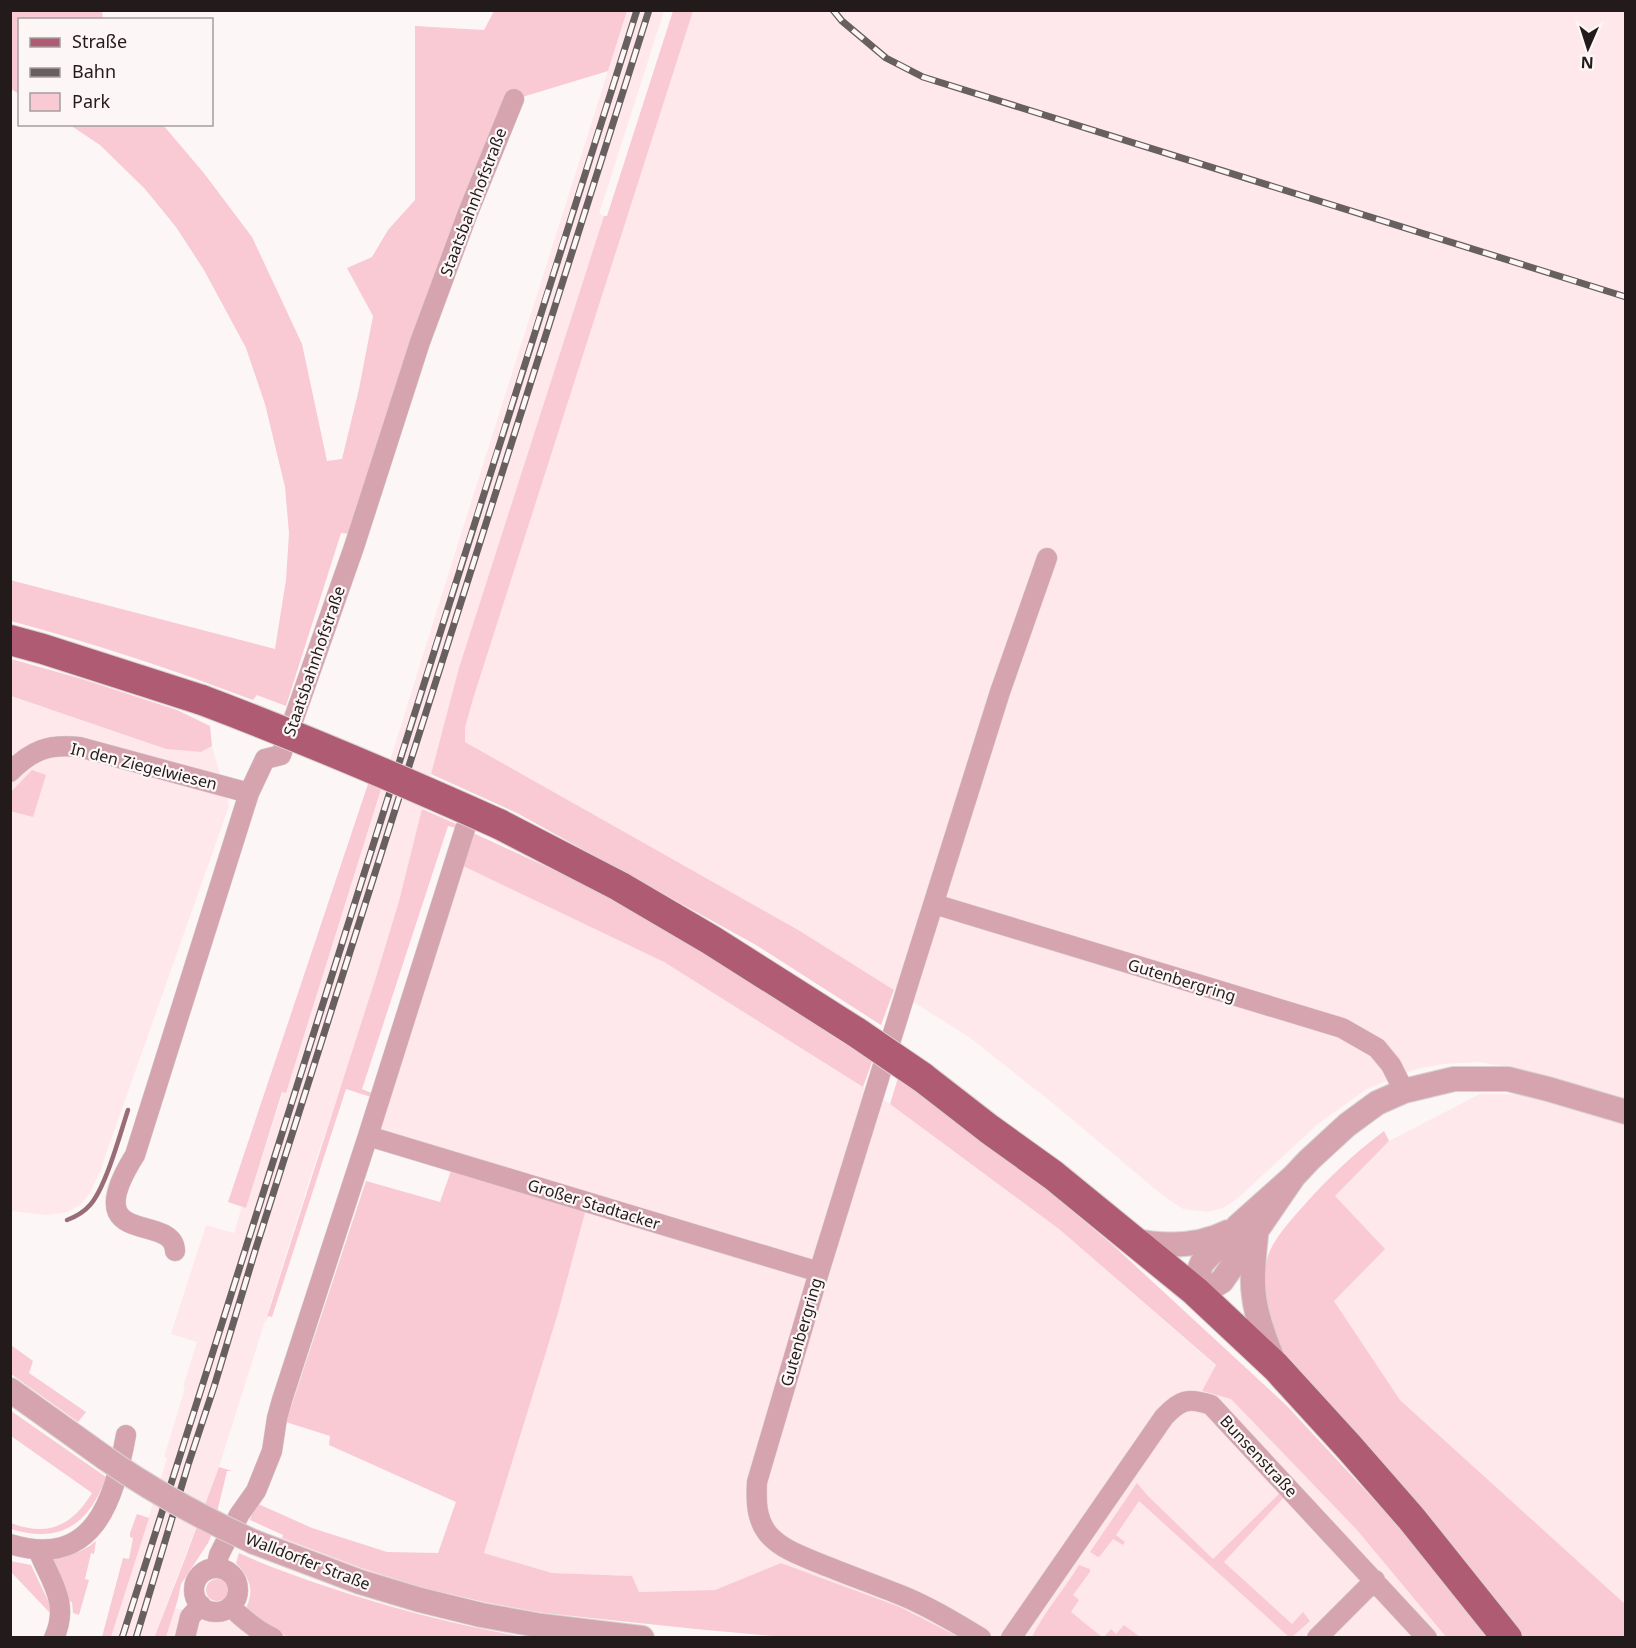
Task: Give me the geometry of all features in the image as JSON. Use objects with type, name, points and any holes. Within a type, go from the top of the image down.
[{"type":"main road","points":[[10,640],[202,700],[352,759],[498,824],[619,886],[691,928],[856,1032],[922,1077],[1053,1175],[1195,1291],[1276,1367],[1349,1447],[1411,1518],[1507,1638]]},
{"type":"street","name":"Staatsbahnhofstraße","points":[[175,1251],[174,1244],[165,1234],[126,1221],[116,1208],[116,1194],[122,1176],[135,1155],[249,793],[265,759],[281,755],[354,547],[420,342],[467,215],[514,99]]},
{"type":"street","name":"Gutenbergring","points":[[981,1638],[932,1609],[789,1551],[768,1533],[761,1522],[756,1496],[757,1482],[819,1272],[1000,692],[1047,558]]},
{"type":"street","name":"In den Ziegelwiesen","points":[[10,772],[23,759],[37,751],[50,747],[79,747],[249,793]]},
{"type":"street","points":[[216,1568],[219,1555],[239,1515],[256,1491],[272,1450],[282,1400],[465,829]]},
{"type":"street","name":"Gutenbergring","points":[[934,904],[1342,1028],[1377,1048],[1391,1065],[1404,1091]]},
{"type":"street","points":[[1195,1291],[1196,1278],[1202,1263],[1247,1229],[1309,1160],[1347,1125],[1377,1103],[1404,1091],[1454,1079],[1508,1079],[1626,1112]]},
{"type":"street","name":"Großer Stadtacker","points":[[368,1136],[819,1272]]},
{"type":"street","points":[[1131,1240],[1153,1245],[1189,1244],[1247,1229]]},
{"type":"street","points":[[1247,1229],[1253,1264],[1254,1298],[1264,1338],[1276,1367]]},
{"type":"street","name":"Walldorfer Straße","points":[[10,1390],[141,1482],[178,1504],[254,1542],[360,1582],[420,1600],[542,1626],[642,1638]]},
{"type":"street","name":"Bunsenstraße","points":[[1011,1638],[1164,1416],[1175,1405],[1188,1401],[1199,1401],[1211,1405],[1427,1638]]},
{"type":"street","points":[[10,1544],[38,1550],[65,1545],[88,1531],[100,1518],[109,1501],[119,1472],[126,1435]]},
{"type":"street","points":[[38,1550],[60,1601],[61,1620],[54,1638]]},
{"type":"street","points":[[216,1568],[234,1577],[238,1587],[237,1598],[231,1607],[221,1612],[210,1611],[196,1599],[196,1582],[207,1570],[216,1568]]},
{"type":"street","points":[[1317,1638],[1374,1580]]},
{"type":"street","points":[[185,1638],[190,1617],[201,1605]]},
{"type":"street","points":[[231,1607],[242,1619],[273,1638]]},
{"type":"shaded area","points":[[627,11],[664,11],[599,214],[604,216],[492,568],[439,744],[399,901],[359,1033],[313,1169],[217,1473],[154,1637],[111,1638],[167,1458],[164,1457],[197,1342],[171,1334],[206,1225],[234,1233],[242,1206],[246,1208],[283,1092],[286,1093]]},
{"type":"shaded area","points":[[693,11],[1625,11],[1625,1604],[1400,1400],[1334,1301],[1335,1196],[1389,1141],[1480,1094],[1598,1094],[1504,1066],[1478,1062],[1443,1064],[1416,1069],[1367,1089],[1319,1123],[1238,1198],[1223,1208],[1207,1212],[1183,1209],[1162,1195],[1055,1105],[969,1037],[800,931],[465,742],[465,729],[473,699]]},
{"type":"shaded area","points":[[10,696],[166,749],[201,752],[212,746],[229,806],[100,1171],[90,1193],[81,1204],[68,1212],[47,1215],[11,1211]]},
{"type":"shaded area","points":[[459,864],[664,962],[890,1104],[1059,1229],[1216,1366],[1202,1391],[1231,1399],[1357,1530],[1446,1637],[959,1637],[900,1607],[781,1563],[715,1590],[639,1592],[631,1576],[552,1573],[484,1553],[558,1313],[586,1209],[394,1151],[378,1123]]},
{"type":"shaded area","points":[[175,1608],[240,1623],[290,1637],[166,1638]]},
{"type":"green space","points":[[11,10],[102,11],[103,18],[18,18],[18,93],[11,89]]},
{"type":"green space","points":[[494,11],[627,11],[608,71],[519,98],[352,534],[341,533],[286,706],[257,695],[253,700],[72,638],[11,621],[10,580],[275,649],[286,580],[289,533],[285,487],[265,404],[246,348],[204,270],[176,227],[145,189],[100,145],[72,126],[164,126],[203,172],[252,237],[302,344],[327,461],[342,459],[373,316],[347,268],[372,257],[388,230],[415,200],[415,26],[484,30]]},
{"type":"green space","points":[[673,11],[693,11],[473,699],[465,728],[465,742],[800,931],[894,990],[881,1025],[756,945],[517,813],[431,774],[459,668],[604,216],[607,216]]},
{"type":"green space","points":[[11,659],[177,710],[210,726],[212,746],[201,752],[166,749],[11,696]]},
{"type":"green space","points":[[32,770],[46,775],[33,817],[10,811],[11,792]]},
{"type":"green space","points":[[369,781],[382,786],[286,1093],[282,1092],[246,1208],[228,1202]]},
{"type":"green space","points":[[422,809],[461,826],[460,829],[448,826],[362,1089],[374,1094],[374,1098],[346,1089],[272,1317],[268,1316],[265,1323],[376,977],[399,901]]},
{"type":"green space","points":[[471,832],[610,896],[717,957],[872,1062],[863,1087],[664,962],[459,864]]},
{"type":"green space","points":[[898,1078],[955,1117],[1020,1167],[1115,1247],[1286,1405],[1430,1560],[1491,1637],[1446,1637],[1357,1530],[1231,1399],[1202,1391],[1216,1365],[1059,1229],[890,1104]]},
{"type":"green space","points":[[1384,1131],[1389,1141],[1335,1196],[1385,1249],[1334,1301],[1400,1400],[1625,1604],[1625,1637],[1520,1637],[1354,1430],[1290,1362],[1277,1342],[1263,1301],[1264,1272],[1272,1247],[1318,1190]]},
{"type":"green space","points":[[452,1168],[586,1209],[558,1313],[484,1553],[552,1573],[632,1576],[639,1592],[715,1590],[781,1563],[900,1607],[959,1637],[795,1638],[544,1613],[424,1588],[364,1569],[282,1538],[283,1535],[250,1520],[256,1503],[312,1528],[387,1552],[438,1553],[456,1502],[329,1445],[330,1436],[286,1422],[366,1181],[440,1202]]},
{"type":"green space","points":[[11,1345],[33,1361],[29,1373],[86,1412],[78,1422],[11,1374]]},
{"type":"green space","points":[[11,1411],[106,1477],[91,1507],[70,1527],[44,1534],[11,1529],[11,1523],[36,1529],[58,1526],[76,1514],[92,1493],[11,1436]]},
{"type":"green space","points":[[219,1467],[232,1471],[227,1471],[217,1512],[221,1513],[208,1543],[181,1584],[166,1637],[154,1638],[186,1556]]},
{"type":"green space","points":[[1137,1483],[1213,1559],[1281,1492],[1285,1496],[1224,1562],[1292,1624],[1303,1612],[1310,1621],[1292,1637],[1289,1637],[1139,1501],[1116,1535],[1125,1542],[1123,1545],[1113,1539],[1100,1556],[1090,1552]]},
{"type":"green space","points":[[137,1514],[149,1518],[111,1637],[102,1637],[123,1558],[129,1559],[133,1538],[130,1537],[130,1533]]},
{"type":"green space","points":[[96,1541],[85,1579],[89,1580],[79,1615],[73,1613],[72,1602],[67,1601],[48,1557],[74,1554]]},
{"type":"green space","points":[[239,1553],[292,1575],[374,1602],[524,1637],[290,1637],[240,1623],[250,1598],[250,1585],[236,1563]]},
{"type":"green space","points":[[10,1561],[31,1565],[53,1611],[50,1613],[11,1572]]},
{"type":"green space","points":[[1079,1565],[1090,1569],[1090,1572],[1073,1595],[1079,1600],[1071,1612],[1102,1637],[1032,1637],[1042,1619]]},
{"type":"green space","points":[[217,1579],[225,1582],[228,1590],[225,1598],[217,1601],[209,1598],[206,1590],[209,1582]]},
{"type":"green space","points":[[1124,1625],[1140,1637],[1104,1637],[1111,1629],[1116,1634]]},
{"type":"waterway","points":[[67,1220],[85,1210],[96,1197],[112,1160],[128,1110]]},
{"type":"railway","points":[[122,1638],[637,10]]},
{"type":"railway","points":[[136,1638],[255,1251],[649,10]]},
{"type":"railway","points":[[833,10],[842,21],[886,58],[923,77],[1626,297]]}]
